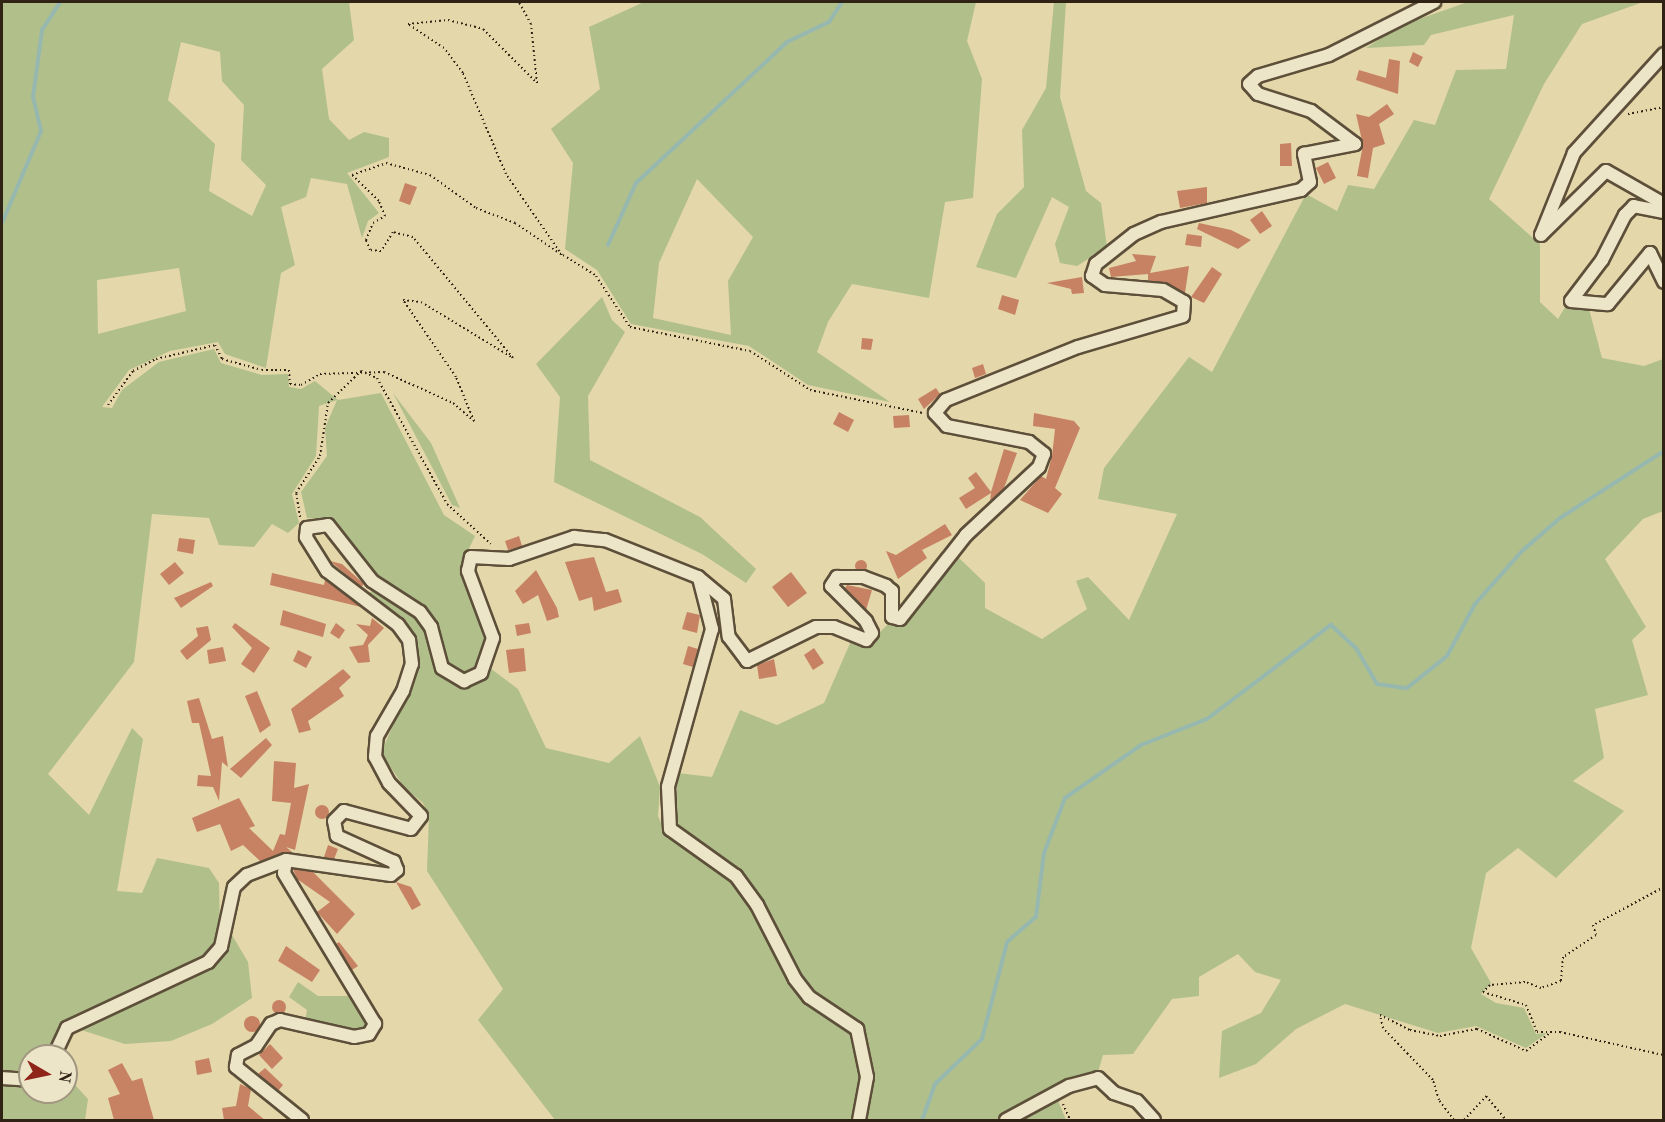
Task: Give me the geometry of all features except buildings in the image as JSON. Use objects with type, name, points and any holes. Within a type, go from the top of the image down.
[{"type":"street","points":[[60,1044],[67,1028],[208,962],[221,947],[234,887],[248,875],[286,860],[391,875],[397,870],[394,862],[337,836],[334,821],[344,811],[411,829],[421,816],[389,783],[375,757],[376,736],[404,691],[412,664],[409,640],[398,625],[327,572],[306,537],[307,528],[328,525],[372,581],[420,612],[431,627],[442,668],[464,681],[481,673],[493,638],[468,571],[471,557],[509,559],[553,540],[605,540],[698,577],[724,599],[729,637],[747,661],[816,627],[834,627],[866,640],[872,633],[866,621],[831,586],[837,577],[863,577],[886,586],[892,591],[892,617],[900,619],[966,535],[1040,467],[1044,454],[1029,442],[947,426],[935,413],[946,400],[974,387],[1112,335],[1183,316],[1184,302],[1163,290],[1105,285],[1092,276],[1096,264],[1134,234],[1161,222],[1301,190],[1310,182],[1304,154],[1355,144],[1311,111],[1258,94],[1250,84],[1258,76],[1329,55],[1434,2]]},
{"type":"street","points":[[1664,54],[1574,153],[1542,237],[1606,171],[1664,204]]},
{"type":"street","points":[[1664,212],[1634,206],[1625,214],[1602,260],[1571,301],[1608,304],[1650,253],[1664,282]]},
{"type":"street","points":[[698,577],[712,629],[668,787],[665,811],[670,829],[736,876],[757,905],[795,979],[809,997],[857,1029],[867,1077],[859,1120]]},
{"type":"street","points":[[286,860],[284,873],[375,1024],[369,1034],[354,1037],[280,1020],[271,1024],[256,1046],[238,1055],[236,1066],[302,1120]]},
{"type":"street","points":[[2,1078],[18,1079]]},
{"type":"street","points":[[1006,1120],[1058,1093],[1098,1078],[1114,1093],[1137,1101],[1154,1120]]},
{"type":"path","points":[[519,2],[531,24],[537,83],[483,29],[448,20],[408,24],[444,48],[463,73],[506,174],[562,255]]},
{"type":"path","points":[[1604,120],[1664,106]]},
{"type":"path","points":[[108,405],[134,371],[156,358],[216,345],[222,359],[283,374],[289,369],[290,384],[320,374],[362,371],[410,381],[453,403],[474,421],[456,377],[403,300],[421,303],[513,358],[413,237],[393,232],[381,251],[370,250],[366,240],[373,223],[385,216],[379,201],[352,175],[386,163],[430,175],[476,208],[515,223],[596,276],[630,327],[750,351],[810,390],[935,413]]},
{"type":"path","points":[[307,528],[297,493],[320,456],[328,404],[362,371]]},
{"type":"path","points":[[362,371],[377,378],[447,504],[509,559]]},
{"type":"path","points":[[1664,887],[1593,926],[1596,935],[1563,957],[1561,981],[1541,988],[1525,982],[1490,985],[1483,992],[1526,1005],[1536,1032],[1551,1031],[1664,1055]]},
{"type":"path","points":[[1454,1120],[1439,1100],[1433,1080],[1383,1028],[1380,1015],[1410,1030],[1440,1036],[1477,1029],[1527,1051],[1551,1031]]},
{"type":"path","points":[[1058,1093],[1070,1120]]},
{"type":"path","points":[[1464,1120],[1486,1096],[1506,1120]]},
{"type":"green space","points":[[2,2],[349,2],[354,40],[322,69],[329,119],[349,140],[364,132],[389,138],[389,157],[347,173],[379,213],[368,221],[362,238],[347,184],[311,178],[306,197],[281,207],[295,265],[281,273],[266,368],[225,354],[218,342],[170,351],[129,370],[102,407],[112,408],[122,390],[159,362],[214,349],[221,363],[262,375],[288,374],[289,387],[301,389],[315,381],[338,400],[381,393],[444,515],[475,536],[465,557],[489,641],[477,671],[465,676],[445,664],[434,621],[422,606],[375,578],[329,520],[307,518],[301,492],[327,456],[325,428],[337,400],[319,406],[316,456],[292,494],[299,523],[288,533],[272,524],[254,547],[219,545],[209,518],[152,514],[134,662],[48,774],[89,815],[132,728],[143,739],[117,891],[142,893],[157,858],[209,868],[219,883],[220,932],[216,949],[205,961],[63,1027],[54,1044],[18,1044],[18,1077],[2,1076]],"holes":[[[181,42],[220,52],[222,81],[244,105],[241,160],[266,185],[252,216],[209,191],[215,144],[168,100]],[[179,268],[186,311],[98,334],[97,280]]]},
{"type":"green space","points":[[644,2],[976,2],[967,41],[982,79],[973,198],[945,202],[929,298],[852,284],[828,322],[817,352],[890,402],[808,385],[749,346],[631,324],[597,270],[565,249],[573,163],[551,129],[600,89],[589,27]],"holes":[[[697,179],[753,237],[728,281],[731,335],[653,318],[659,263]]]},
{"type":"green space","points":[[1054,2],[1066,2],[1060,97],[1086,191],[1101,203],[1107,247],[1077,266],[1060,263],[1055,244],[1069,207],[1052,197],[1016,278],[976,267],[997,214],[1024,187],[1022,130],[1046,88]]},
{"type":"green space","points":[[1468,2],[1643,2],[1582,24],[1544,84],[1489,199],[1540,244],[1540,302],[1558,319],[1567,304],[1589,309],[1602,358],[1644,366],[1663,359],[1663,511],[1643,519],[1605,559],[1646,627],[1632,640],[1648,695],[1595,709],[1604,758],[1573,781],[1624,811],[1556,878],[1518,848],[1486,873],[1471,948],[1491,983],[1481,994],[1496,1003],[1524,1008],[1536,1034],[1547,1033],[1526,1048],[1476,1026],[1438,1033],[1345,1004],[1296,1029],[1256,1064],[1219,1078],[1222,1031],[1261,1013],[1281,980],[1255,972],[1238,954],[1199,977],[1199,996],[1172,999],[1133,1054],[1103,1055],[1098,1072],[997,1120],[863,1120],[872,1062],[859,1027],[805,985],[740,871],[686,835],[676,820],[677,773],[712,777],[740,710],[777,725],[824,703],[851,641],[867,645],[890,622],[901,624],[959,558],[985,583],[985,608],[1042,639],[1087,609],[1076,581],[1088,577],[1129,620],[1177,514],[1098,499],[1104,468],[1189,357],[1212,372],[1306,194],[1337,211],[1348,185],[1374,189],[1414,120],[1435,125],[1456,70],[1506,69],[1514,15],[1431,35],[1424,45],[1366,48],[1402,25]]},
{"type":"green space","points":[[602,297],[612,320],[625,332],[588,396],[590,460],[700,517],[756,569],[746,583],[702,554],[554,482],[560,397],[536,364]]},
{"type":"green space","points":[[393,393],[431,443],[460,508],[452,505]]},
{"type":"green space","points":[[376,588],[423,623],[440,673],[466,685],[480,680],[490,668],[518,689],[546,748],[609,763],[640,736],[660,787],[658,816],[667,837],[735,881],[777,949],[792,990],[854,1032],[863,1081],[854,1120],[555,1120],[478,1020],[503,989],[427,871],[429,816],[423,803],[404,787],[381,753],[418,668],[412,635],[368,594]]},
{"type":"green space","points":[[232,935],[248,962],[252,998],[212,1024],[171,1041],[125,1044],[75,1028],[226,947]]},
{"type":"green space","points":[[298,982],[318,996],[356,996],[372,1024],[366,1032],[353,1035],[305,1023],[307,1010],[289,997]]},
{"type":"green space","points":[[2,1082],[18,1083],[18,1104],[78,1104],[78,1088],[88,1099],[85,1120],[2,1120]]},
{"type":"green space","points":[[1057,1098],[1066,1120],[1016,1120]]},
{"type":"waterway","points":[[2,223],[41,131],[33,97],[42,30],[60,2]]},
{"type":"waterway","points":[[608,245],[636,183],[787,42],[829,22],[842,2]]},
{"type":"waterway","points":[[922,1120],[935,1084],[982,1039],[1007,942],[1036,917],[1044,853],[1065,798],[1141,745],[1207,719],[1331,625],[1356,648],[1377,684],[1407,688],[1447,656],[1475,604],[1522,551],[1560,518],[1664,451]]}]
